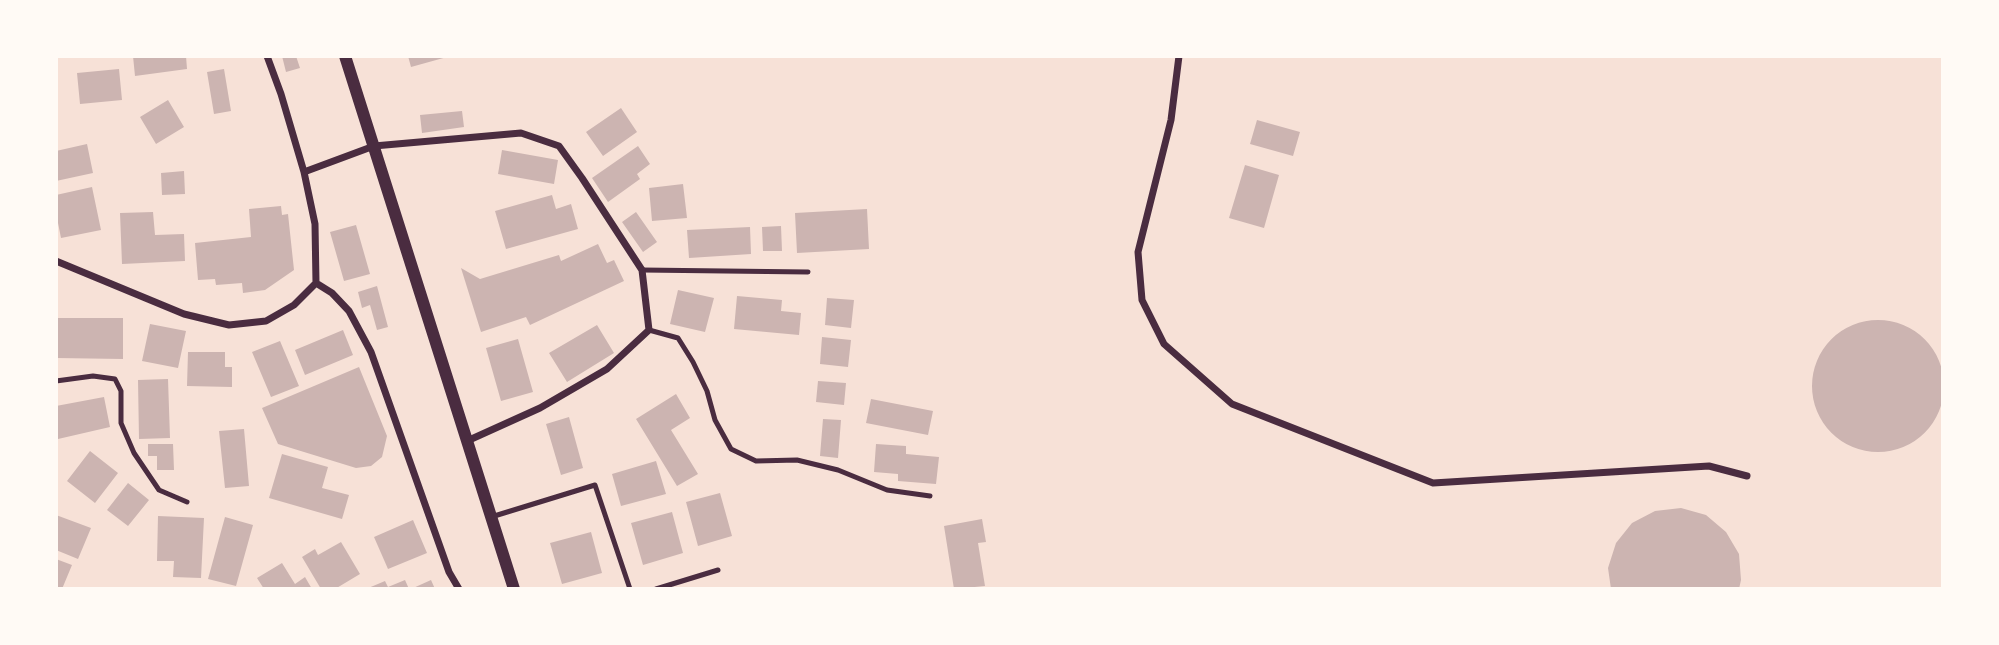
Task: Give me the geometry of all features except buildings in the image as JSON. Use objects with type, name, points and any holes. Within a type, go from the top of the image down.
[{"type":"street","points":[[56,261],[184,314],[229,325],[266,321],[294,305],[316,283],[315,224],[304,172],[267,56]]},
{"type":"street","points":[[345,56],[514,589]]},
{"type":"street","points":[[1179,56],[1171,120],[1138,252],[1142,300],[1164,344],[1232,404],[1433,483],[1709,466],[1747,476]]},
{"type":"street","points":[[304,172],[374,146],[521,133],[559,146],[642,270],[649,330],[607,369],[540,408],[467,441]]},
{"type":"street","points":[[316,283],[332,293],[349,311],[371,352],[449,572],[460,589]]},
{"type":"lane","points":[[642,270],[808,272]]},
{"type":"lane","points":[[649,330],[678,338],[693,362],[715,420],[731,449],[756,461],[797,460],[838,470],[887,490],[930,496]]},
{"type":"lane","points":[[56,381],[93,376],[115,379],[121,391],[121,423],[134,453],[159,490],[187,502]]},
{"type":"lane","points":[[491,517],[595,485],[629,589]]},
{"type":"lane","points":[[656,589],[718,570]]}]
